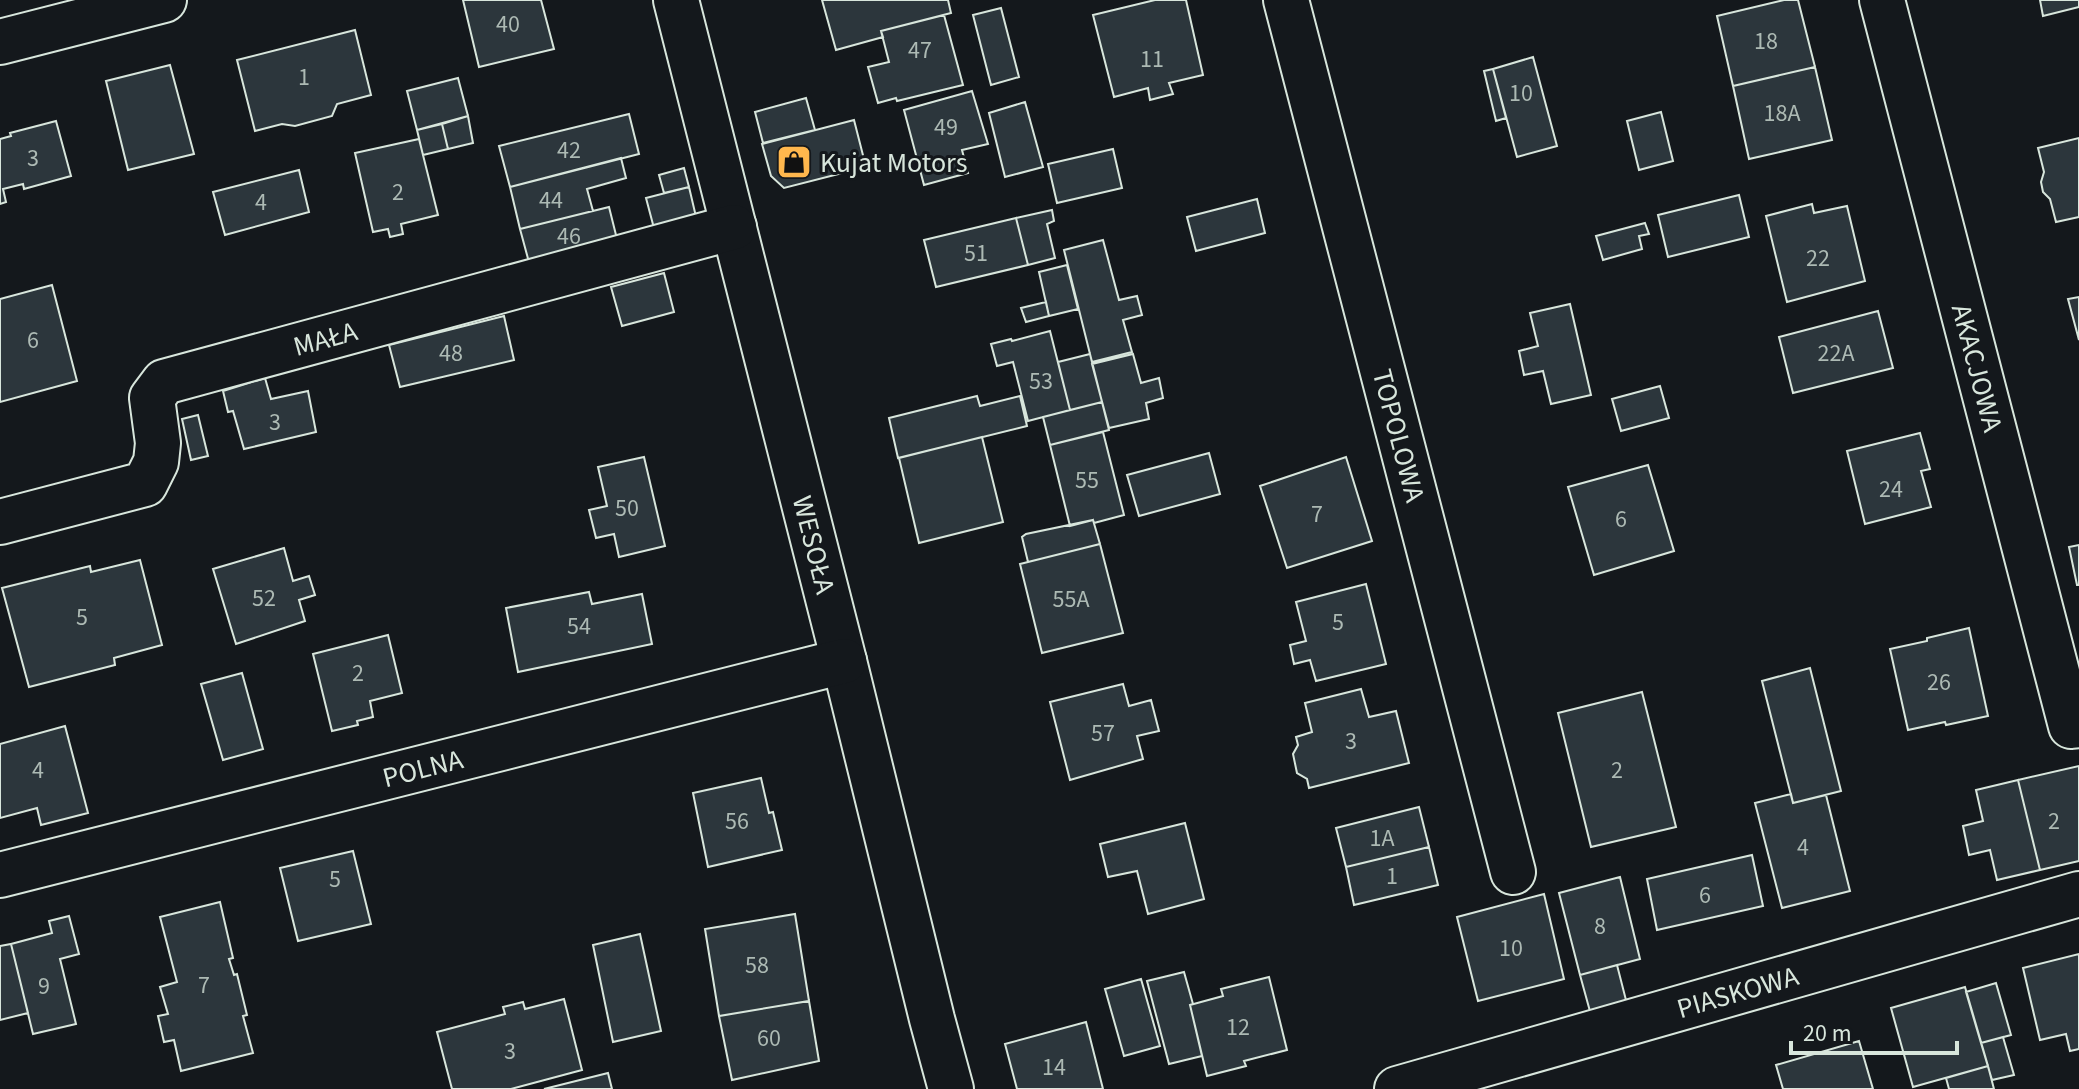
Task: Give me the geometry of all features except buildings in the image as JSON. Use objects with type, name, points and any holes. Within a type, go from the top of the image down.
[{"type":"street","points":[[0,42],[164,0]]},
{"type":"street","name":"WESOŁA","points":[[676,0],[951,1089]]},
{"type":"street","name":"TOPOLOWA","points":[[1286,0],[1513,872]]},
{"type":"street","name":"AKACJOWA","points":[[1882,0],[2071,726],[2079,725]]},
{"type":"street","name":"MAŁA","points":[[0,522],[145,484],[156,462],[158,443],[152,398],[164,382],[734,227]]},
{"type":"street","name":"POLNA","points":[[0,875],[844,661]]},
{"type":"street","name":"PIASKOWA","points":[[1397,1089],[2079,894]]},
{"type":"place","name":"Kujat Motors","points":[[794,162]]}]
